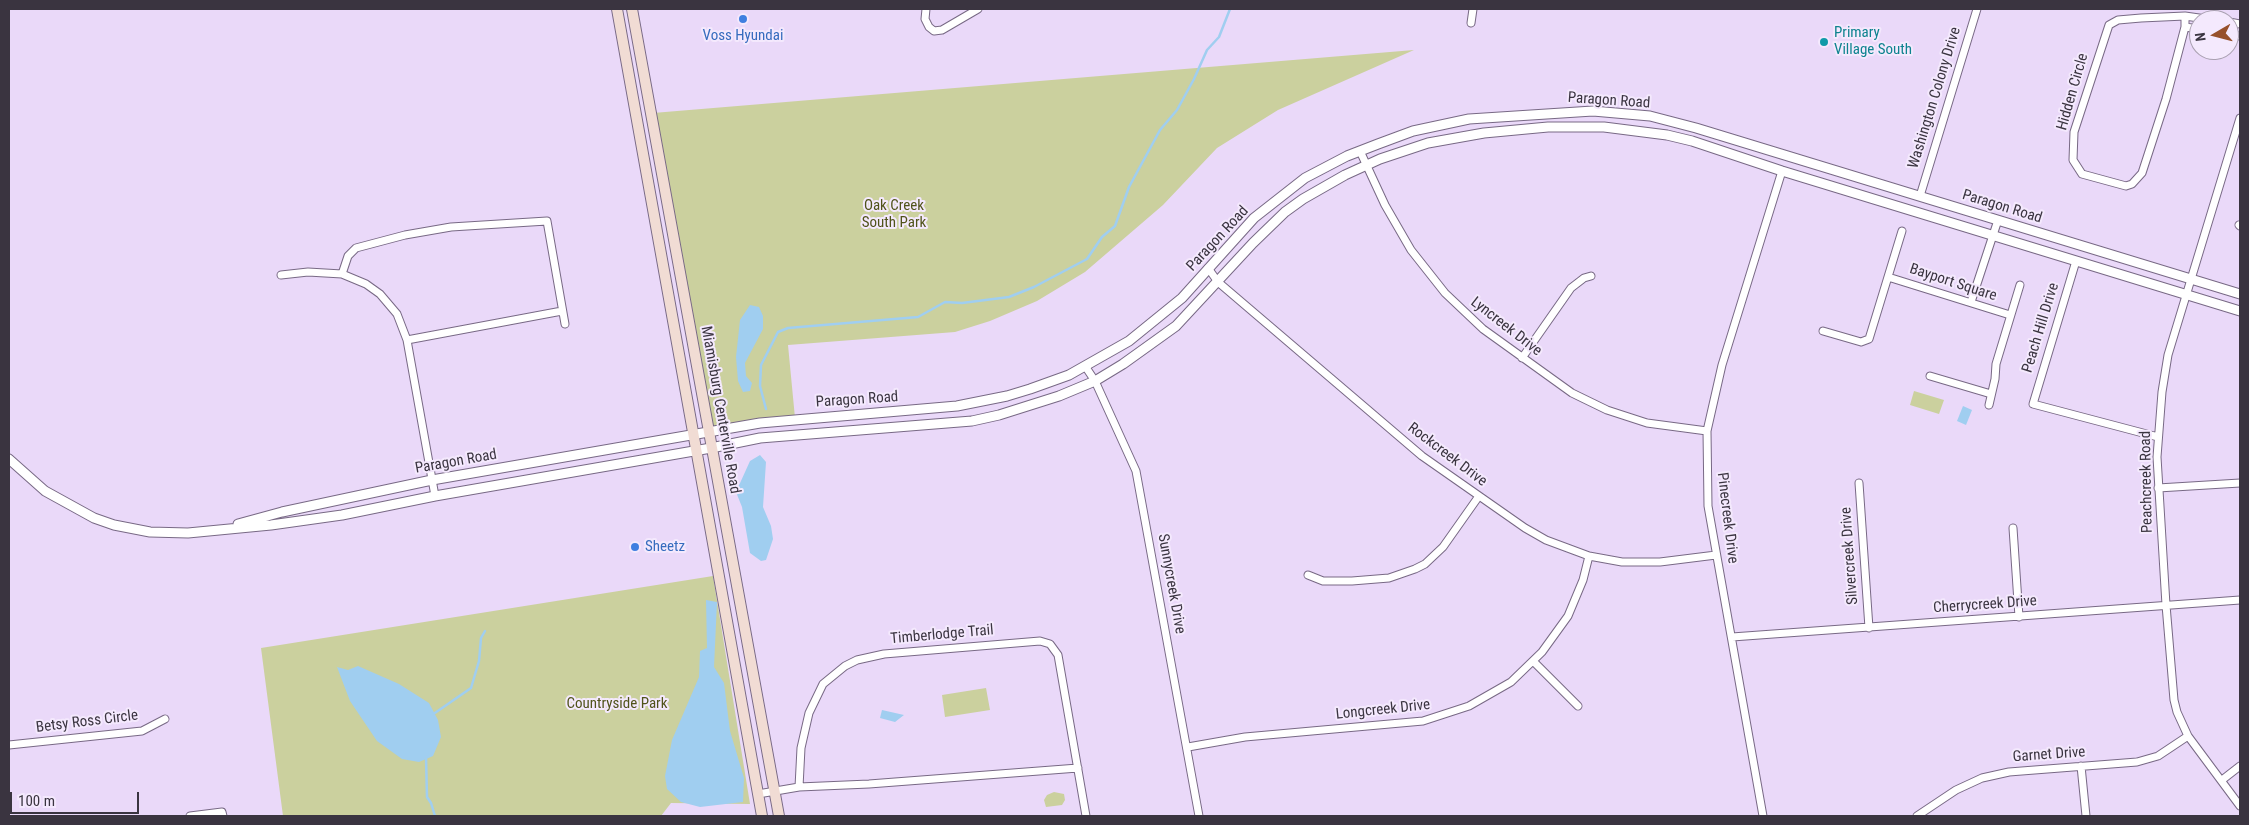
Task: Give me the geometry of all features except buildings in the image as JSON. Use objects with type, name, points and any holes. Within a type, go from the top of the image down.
[{"type":"main road","name":"Miamisburg Centerville Road","points":[[617,9],[698,451],[762,816]]},
{"type":"main road","name":"Miamisburg Centerville Road","points":[[632,9],[779,816]]},
{"type":"main road","points":[[658,241],[674,238]]},
{"type":"main road","points":[[730,635],[746,632]]},
{"type":"street","points":[[926,9],[925,19],[929,27],[934,31],[942,30],[978,9]]},
{"type":"street","points":[[1472,23],[1473,9]]},
{"type":"street","name":"Washington Colony Drive","points":[[1920,196],[1977,9]]},
{"type":"street","name":"Hidden Circle","points":[[2185,16],[2185,27],[2166,99],[2144,170],[2139,178],[2126,186],[2082,174],[2073,160],[2074,132],[2109,25],[2118,20],[2185,16],[2189,17]]},
{"type":"street","points":[[2185,27],[2189,28]]},
{"type":"street","name":"Paragon Road","points":[[212,531],[282,512],[432,480],[783,419],[957,406],[1022,391],[1085,366],[1129,341],[1182,298],[1254,218],[1305,178],[1360,151],[1413,131],[1469,119],[1561,112],[1619,112],[1650,116],[1696,128],[2240,294]]},
{"type":"street","name":"Peachcreek Road","points":[[2240,118],[2168,355],[2158,437],[2158,488],[2174,700],[2177,712],[2188,736],[2240,806]]},
{"type":"street","name":"Paragon Road","points":[[9,459],[44,491],[71,508],[94,518],[114,525],[150,532],[188,533],[271,525],[355,512],[435,496],[698,451],[760,438],[972,421],[999,415],[1059,396],[1095,381],[1160,339],[1176,326],[1252,243],[1285,212],[1329,184],[1367,166],[1428,142],[1455,137],[1574,126],[1604,127],[1667,135],[1692,141],[1782,171],[2240,312]]},
{"type":"street","name":"Lyncreek Drive","points":[[1360,151],[1395,223],[1424,268],[1457,306],[1483,329],[1572,393],[1606,410],[1647,422],[1707,432]]},
{"type":"street","name":"Pinecreek Drive","points":[[1763,816],[1716,555],[1706,483],[1707,432],[1722,365],[1782,171]]},
{"type":"street","points":[[1971,302],[1991,235],[1998,220]]},
{"type":"street","points":[[342,274],[352,252],[356,248],[450,227],[546,221],[565,324]]},
{"type":"street","points":[[1823,331],[1861,342],[1869,339],[1902,231]]},
{"type":"street","name":"Peach Hill Drive","points":[[2076,261],[2033,404],[2158,437]]},
{"type":"street","name":"Rockcreek Drive","points":[[1208,268],[1218,282],[1422,456],[1525,528],[1546,540],[1589,556],[1641,563],[1716,555]]},
{"type":"street","points":[[280,275],[318,272],[342,274],[366,284],[380,294],[396,314],[408,340],[435,496]]},
{"type":"street","points":[[1522,358],[1571,288],[1584,278],[1591,276]]},
{"type":"street","name":"Bayport Square","points":[[1888,277],[2010,315]]},
{"type":"street","points":[[1988,405],[1995,379],[1996,364],[2020,285]]},
{"type":"street","points":[[408,340],[562,311]]},
{"type":"street","name":"Sunnycreek Drive","points":[[1085,366],[1095,381],[1136,471],[1188,747],[1199,816]]},
{"type":"street","points":[[1930,376],[1991,394]]},
{"type":"street","name":"Silvercreek Drive","points":[[1859,483],[1869,628]]},
{"type":"street","points":[[2158,488],[2240,483]]},
{"type":"street","points":[[1308,575],[1323,581],[1352,581],[1389,578],[1415,569],[1430,560],[1443,547],[1479,496]]},
{"type":"street","points":[[352,497],[355,512]]},
{"type":"street","points":[[2013,528],[2019,617]]},
{"type":"street","name":"Longcreek Drive","points":[[1188,747],[1245,737],[1404,724],[1442,717],[1469,706],[1511,682],[1534,662],[1568,616],[1583,580],[1589,556]]},
{"type":"street","name":"Cherrycreek Drive","points":[[1732,637],[2240,600]]},
{"type":"street","name":"Timberlodge Trail","points":[[800,787],[801,748],[809,713],[823,684],[845,666],[863,658],[884,654],[1040,641],[1050,644],[1058,655],[1086,816]]},
{"type":"street","points":[[1534,662],[1578,706]]},
{"type":"street","name":"Betsy Ross Circle","points":[[9,745],[142,731],[151,728],[165,719]]},
{"type":"street","name":"Garnet Drive","points":[[1917,816],[1956,790],[1982,778],[2009,772],[2148,760],[2168,751],[2188,736]]},
{"type":"street","points":[[2082,766],[2086,816]]},
{"type":"street","points":[[2222,780],[2240,766]]},
{"type":"street","points":[[758,794],[800,787],[861,785],[1078,768]]},
{"type":"street","points":[[190,816],[223,814]]},
{"type":"green space","name":"Oak Creek South Park","points":[[1414,50],[1278,110],[1217,148],[1163,205],[1085,272],[1037,301],[990,321],[955,332],[788,345],[795,418],[708,432],[653,113]]},
{"type":"green space","points":[[1914,391],[1944,400],[1939,414],[1910,405]]},
{"type":"green space","name":"Countryside Park","points":[[713,576],[750,804],[671,803],[661,816],[283,816],[261,648]]},
{"type":"green space","points":[[986,688],[990,710],[945,717],[942,695]]},
{"type":"green space","points":[[1054,792],[1064,794],[1065,800],[1062,805],[1046,807],[1044,800],[1047,795]]},
{"type":"water","points":[[750,305],[759,307],[763,316],[763,329],[745,363],[746,376],[752,383],[750,391],[743,392],[738,381],[736,357],[740,320]]},
{"type":"water","points":[[1963,406],[1972,410],[1966,425],[1957,421]]},
{"type":"water","points":[[760,455],[766,462],[763,507],[771,526],[773,539],[766,560],[761,561],[750,553],[742,507],[736,492],[750,461]]},
{"type":"water","points":[[706,600],[717,602],[714,667],[724,683],[730,731],[744,778],[743,802],[700,807],[681,802],[667,789],[665,776],[672,740],[699,677],[700,651],[707,648]]},
{"type":"water","points":[[358,666],[399,684],[429,703],[438,720],[441,737],[433,756],[419,762],[402,759],[377,741],[350,701],[337,667],[348,670]]},
{"type":"water","points":[[882,710],[904,715],[895,722],[880,718]]},
{"type":"waterway","points":[[766,409],[760,386],[761,365],[778,332],[788,328],[918,317],[945,302],[962,303],[1009,297],[1034,287],[1087,259],[1102,237],[1115,226],[1129,187],[1160,130],[1177,110],[1207,50],[1219,37],[1230,9]]},
{"type":"waterway","points":[[432,715],[471,688],[479,661],[481,638],[485,631]]},
{"type":"waterway","points":[[426,757],[427,797],[435,816]]},
{"type":"place","name":"Voss Hyundai","points":[[743,19]]},
{"type":"place","name":"Primary Village South","points":[[1824,42]]},
{"type":"place","name":"Sheetz","points":[[635,547]]}]
